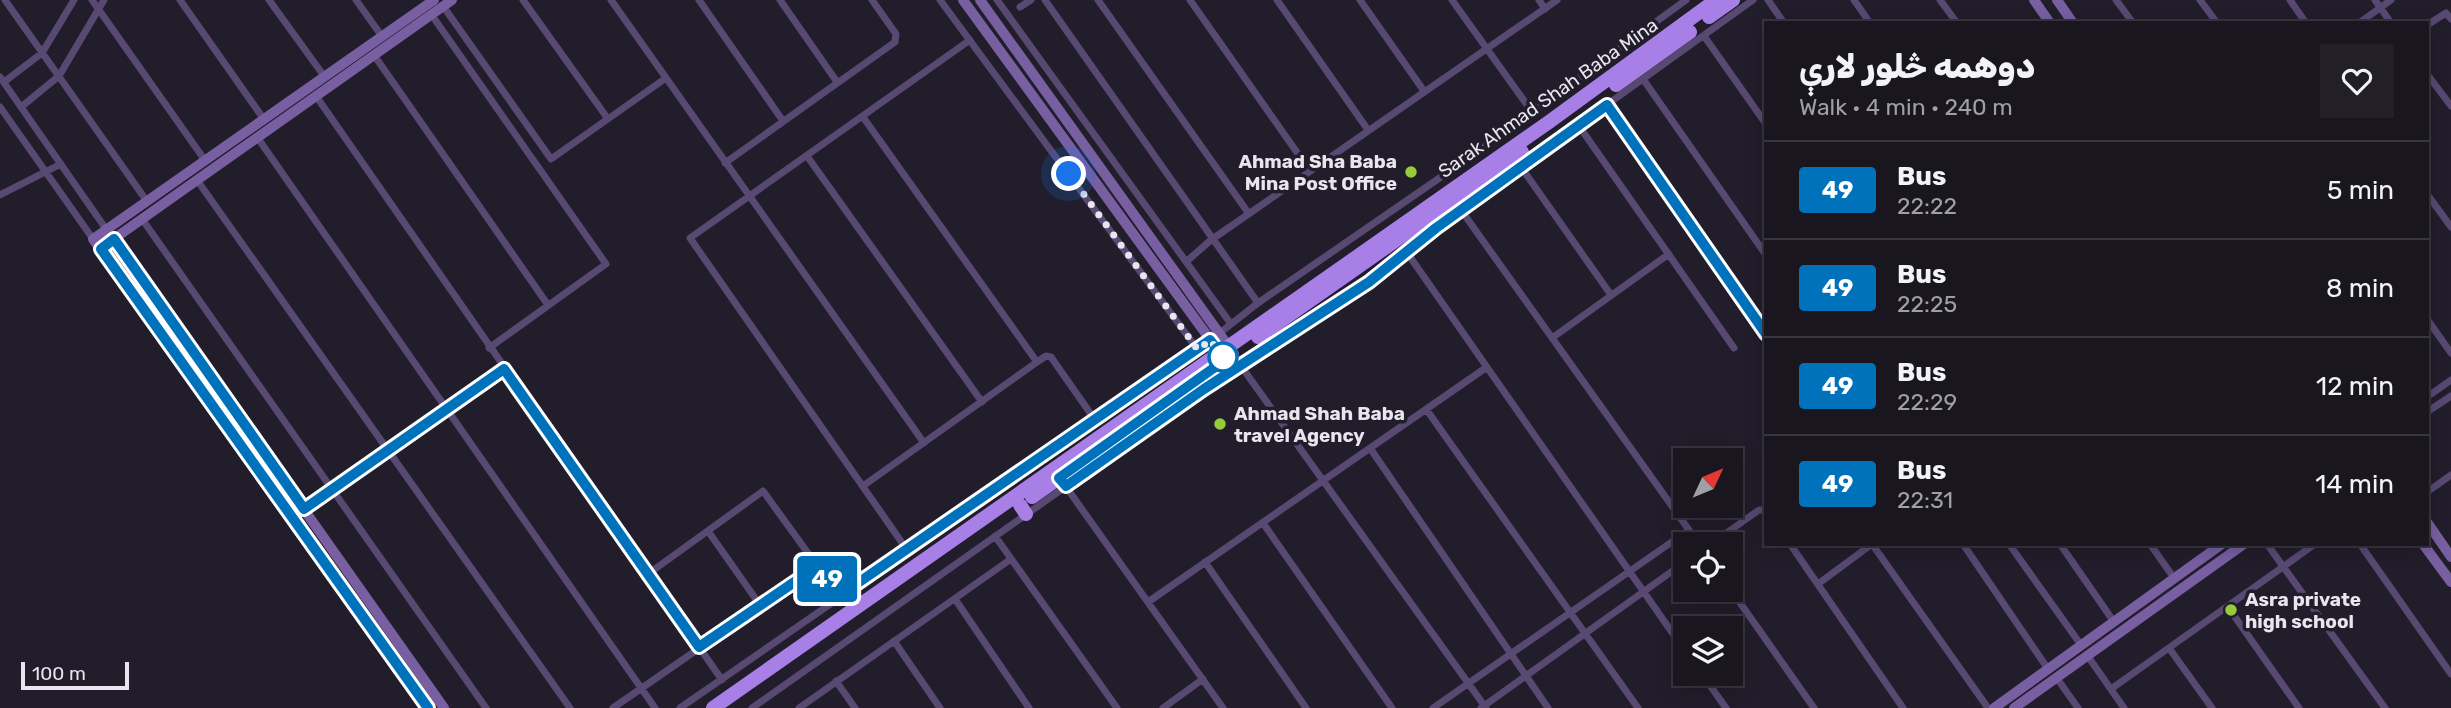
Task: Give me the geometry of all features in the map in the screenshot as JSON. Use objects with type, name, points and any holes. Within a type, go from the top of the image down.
[{"type":"highway","name":"Sarak Ahmad Shah Baba Mina","points":[[713,708],[1230,356],[1716,0]]},
{"type":"highway","points":[[730,708],[1062,482],[1230,356],[1494,173],[1732,0]]},
{"type":"street","points":[[5,0],[146,200]]},
{"type":"street","points":[[74,0],[42,53],[2,80],[444,708]]},
{"type":"street","points":[[92,0],[204,159]]},
{"type":"street","points":[[21,107],[59,76],[104,0]]},
{"type":"street","points":[[180,0],[263,117]]},
{"type":"street","points":[[269,0],[324,76]]},
{"type":"street","points":[[356,0],[381,35]]},
{"type":"street","points":[[523,0],[608,119]]},
{"type":"street","points":[[611,0],[924,443]]},
{"type":"street","points":[[699,0],[783,121]]},
{"type":"street","points":[[780,0],[838,82]]},
{"type":"street","points":[[725,163],[898,38],[872,0]]},
{"type":"street","points":[[940,0],[1198,350]]},
{"type":"street","points":[[963,0],[1214,337],[1324,479],[1469,683],[1483,707],[1673,571]]},
{"type":"street","points":[[980,0],[1214,337]]},
{"type":"street","points":[[997,0],[1231,324]]},
{"type":"street","points":[[1020,7],[1031,0]]},
{"type":"street","points":[[1045,0],[1211,240],[1258,303]]},
{"type":"street","points":[[1098,0],[1249,214]]},
{"type":"street","points":[[1190,0],[1310,171]]},
{"type":"street","points":[[1277,0],[1368,130]]},
{"type":"street","points":[[1360,0],[1424,91]]},
{"type":"street","points":[[1452,0],[1532,112]]},
{"type":"street","points":[[1539,0],[1545,9]]},
{"type":"street","points":[[1186,261],[1211,240],[1557,0]]},
{"type":"street","points":[[680,708],[1198,350],[1258,303],[1532,112],[1686,0]]},
{"type":"street","points":[[1230,356],[1330,309],[1753,0]]},
{"type":"street","points":[[1768,0],[1783,21]]},
{"type":"street","points":[[1854,0],[1869,21]]},
{"type":"street","points":[[1940,0],[1956,21]]},
{"type":"street","points":[[2034,0],[2049,21]]},
{"type":"street","points":[[2057,0],[2072,21]]},
{"type":"street","points":[[2116,0],[2132,21]]},
{"type":"street","points":[[2200,0],[2216,21]]},
{"type":"street","points":[[2290,0],[2305,21]]},
{"type":"street","points":[[2375,0],[2390,21]]},
{"type":"street","points":[[2362,21],[2391,0]]},
{"type":"street","points":[[93,239],[381,35],[443,2]]},
{"type":"street","points":[[443,2],[551,159],[666,78]]},
{"type":"street","points":[[101,249],[431,15],[443,2]]},
{"type":"street","points":[[2429,24],[2446,13],[2451,19]]},
{"type":"street","points":[[431,15],[606,261],[605,266],[489,348]]},
{"type":"street","points":[[1704,36],[1764,121]]},
{"type":"street","points":[[907,550],[691,240],[692,236],[970,40]]},
{"type":"street","points":[[374,55],[548,305]]},
{"type":"street","points":[[2429,77],[2451,106]]},
{"type":"street","points":[[1643,79],[1764,253]]},
{"type":"street","points":[[316,96],[722,680]]},
{"type":"street","points":[[1607,105],[1764,331]]},
{"type":"street","points":[[0,107],[428,708]]},
{"type":"street","points":[[863,117],[1037,362]]},
{"type":"street","points":[[1579,126],[1734,348]]},
{"type":"street","points":[[257,137],[655,708]]},
{"type":"street","points":[[807,156],[982,402]]},
{"type":"street","points":[[0,195],[61,164]]},
{"type":"street","points":[[1521,167],[1611,295]]},
{"type":"street","points":[[197,180],[570,708]]},
{"type":"street","points":[[2429,197],[2451,227]]},
{"type":"street","points":[[1433,708],[1689,530],[1461,211]]},
{"type":"street","points":[[142,219],[486,708]]},
{"type":"street","points":[[1408,254],[1673,634]]},
{"type":"street","points":[[1552,338],[1669,254]]},
{"type":"street","points":[[2429,322],[2451,353]]},
{"type":"street","points":[[863,486],[1046,356],[1051,357],[1095,420]]},
{"type":"street","points":[[1148,602],[1487,367]]},
{"type":"street","points":[[304,509],[504,369]]},
{"type":"street","points":[[2429,396],[2451,380]]},
{"type":"street","points":[[2429,411],[2451,396]]},
{"type":"street","points":[[1426,410],[1638,708]]},
{"type":"street","points":[[1370,448],[1548,708]]},
{"type":"street","points":[[2429,491],[2451,475]]},
{"type":"street","points":[[1062,482],[1223,708]]},
{"type":"street","points":[[648,574],[763,491],[839,596]]},
{"type":"street","points":[[752,708],[995,536],[1023,509]]},
{"type":"street","points":[[1728,532],[1759,510],[1764,510]]},
{"type":"street","points":[[1263,523],[1392,708]]},
{"type":"street","points":[[2429,525],[2451,557]]},
{"type":"street","points":[[708,531],[760,605]]},
{"type":"street","points":[[995,536],[1117,708]]},
{"type":"street","points":[[1791,546],[1903,708]]},
{"type":"street","points":[[1818,584],[1869,546]]},
{"type":"street","points":[[1873,546],[1988,708]]},
{"type":"street","points":[[1964,546],[2078,708]]},
{"type":"street","points":[[2010,546],[2124,708]]},
{"type":"street","points":[[2061,546],[2114,622]]},
{"type":"street","points":[[2151,546],[2174,578]]},
{"type":"street","points":[[2084,650],[2114,622],[2219,546]]},
{"type":"street","points":[[1994,708],[2052,673],[2241,546]]},
{"type":"street","points":[[2268,546],[2385,708]]},
{"type":"street","points":[[2111,690],[2312,546]]},
{"type":"street","points":[[2361,546],[2451,674]]},
{"type":"street","points":[[2424,546],[2451,583]]},
{"type":"street","points":[[799,708],[1011,559]]},
{"type":"street","points":[[1205,562],[1306,708]]},
{"type":"street","points":[[613,708],[818,566]]},
{"type":"street","points":[[955,599],[1029,708]]},
{"type":"street","points":[[1739,602],[1814,708]]},
{"type":"street","points":[[2228,607],[2299,708]]},
{"type":"street","points":[[894,641],[940,708]]},
{"type":"street","points":[[2169,648],[2212,708]]},
{"type":"street","points":[[2014,708],[2052,673]]},
{"type":"street","points":[[1163,708],[1203,679]]},
{"type":"street","points":[[836,681],[855,708]]},
{"type":"street","points":[[1710,686],[1726,708]]},
{"type":"street","points":[[762,700],[768,708]]},
{"type":"bus line","name":"49","points":[[428,708],[101,249],[114,239],[304,509],[504,369],[699,647],[818,566],[839,596],[1210,340],[1225,360],[1059,478],[1066,486],[1204,389],[1369,282],[1408,254],[1436,228],[1607,105],[1764,331]]},
{"type":"place","name":"Ahmad Sha Baba Mina Post Office","points":[[1411,172]]},
{"type":"place","name":"Ahmad Shah Baba travel Agency","points":[[1220,424]]},
{"type":"place","name":"Asra private high school","points":[[2231,610]]},
{"type":"route","points":[[1069,174],[1186,330],[1198,350],[1210,340],[1225,360],[1223,357]]}]
